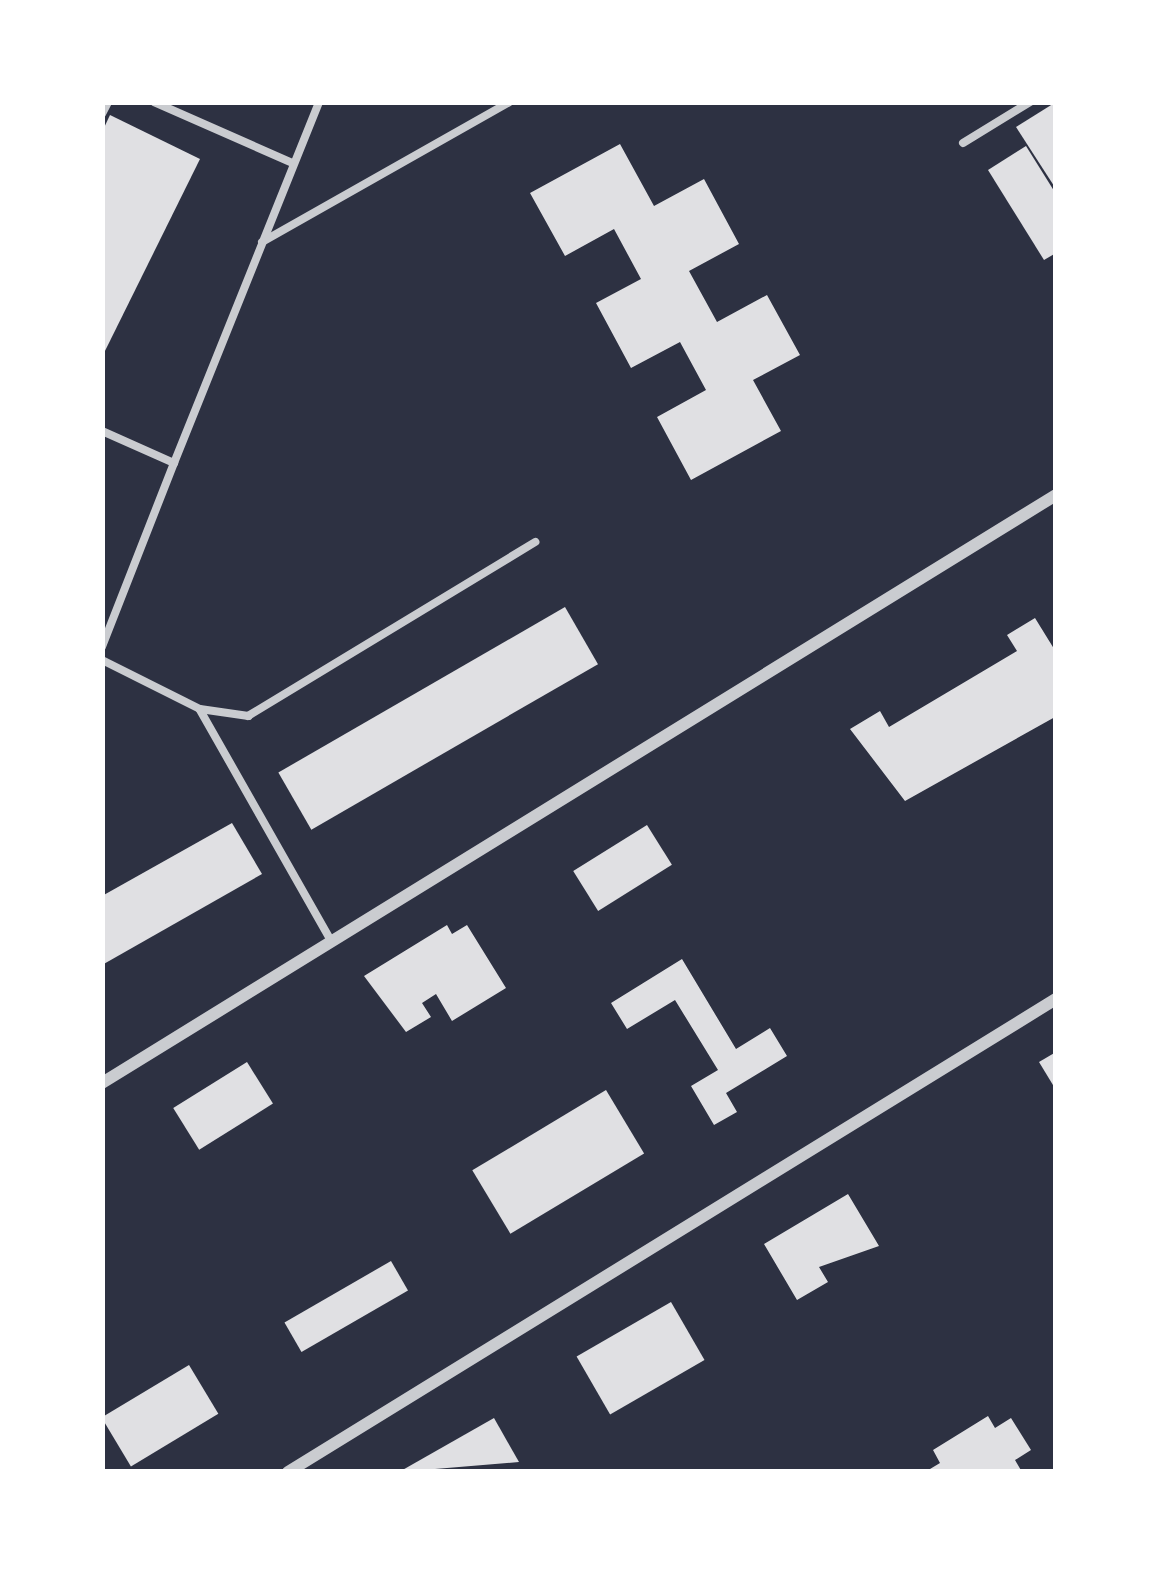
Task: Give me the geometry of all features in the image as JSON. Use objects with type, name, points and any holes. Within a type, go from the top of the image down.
[{"type":"street","points":[[102,1083],[1056,495]]},
{"type":"street","points":[[288,1472],[1056,999]]},
{"type":"lane","points":[[102,114],[108,102]]},
{"type":"lane","points":[[154,102],[292,163]]},
{"type":"lane","points":[[102,647],[319,102]]},
{"type":"lane","points":[[260,243],[509,102]]},
{"type":"lane","points":[[963,143],[1030,102]]},
{"type":"lane","points":[[102,431],[174,463]]},
{"type":"lane","points":[[102,660],[200,709],[248,716],[535,542]]},
{"type":"lane","points":[[200,709],[332,942]]},
{"type":"building","points":[[1056,102],[1056,189],[1016,127]]},
{"type":"building","points":[[110,115],[200,159],[102,357],[102,132]]},
{"type":"building","points":[[620,144],[654,206],[704,179],[739,244],[689,271],[717,322],[767,295],[800,355],[753,380],[781,431],[691,480],[657,417],[706,390],[680,342],[631,368],[596,303],[641,279],[614,229],[565,256],[530,193]]},
{"type":"building","points":[[1026,146],[1056,194],[1056,253],[1044,260],[988,170]]},
{"type":"building","points":[[565,607],[598,664],[311,830],[278,772]]},
{"type":"building","points":[[1035,618],[1056,652],[1055,717],[905,801],[850,729],[880,711],[889,727],[1017,651],[1007,635]]},
{"type":"building","points":[[232,823],[262,874],[102,965],[102,896]]},
{"type":"building","points":[[647,825],[672,865],[598,911],[573,871]]},
{"type":"building","points":[[447,925],[452,934],[467,925],[506,988],[452,1021],[436,994],[422,1003],[431,1017],[406,1032],[364,976]]},
{"type":"building","points":[[682,959],[736,1049],[770,1028],[787,1056],[726,1093],[737,1112],[714,1125],[691,1086],[718,1070],[675,1000],[627,1029],[611,1003]]},
{"type":"building","points":[[1056,1052],[1056,1090],[1039,1062]]},
{"type":"building","points":[[247,1062],[273,1104],[199,1150],[173,1108]]},
{"type":"building","points":[[606,1090],[644,1153],[510,1234],[472,1170]]},
{"type":"building","points":[[848,1194],[879,1246],[819,1267],[828,1282],[797,1300],[764,1244]]},
{"type":"building","points":[[391,1261],[408,1290],[301,1352],[284,1322]]},
{"type":"building","points":[[671,1302],[704,1360],[610,1415],[577,1356]]},
{"type":"building","points":[[189,1365],[218,1414],[131,1466],[102,1417]]},
{"type":"building","points":[[988,1416],[995,1428],[1011,1418],[1031,1450],[1015,1460],[1022,1472],[925,1472],[940,1463],[933,1450]]},
{"type":"building","points":[[494,1418],[519,1462],[399,1472]]}]
